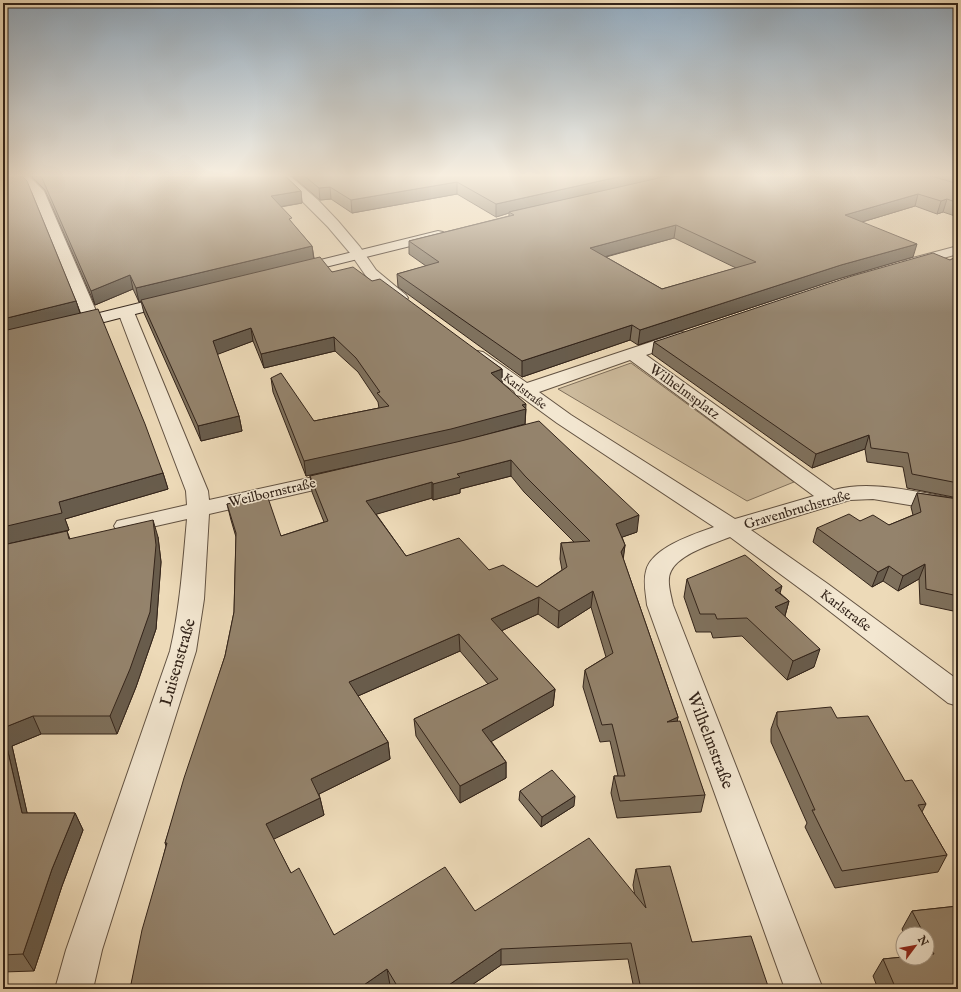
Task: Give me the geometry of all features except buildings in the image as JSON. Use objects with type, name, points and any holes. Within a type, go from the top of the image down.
[{"type":"street","points":[[51,221],[92,320]]},
{"type":"street","points":[[330,221],[378,280],[413,308]]},
{"type":"street","points":[[281,274],[449,233]]},
{"type":"street","points":[[893,268],[958,250]]},
{"type":"street","points":[[55,329],[189,296]]},
{"type":"street","name":"Luisenstraße","points":[[74,989],[84,950],[183,651],[191,609],[199,500],[197,491],[126,312]]},
{"type":"street","points":[[523,391],[698,331]]},
{"type":"street","name":"Karlstraße","points":[[464,346],[523,391],[564,419]]},
{"type":"street","name":"Wilhelmsplatz","points":[[633,354],[831,498]]},
{"type":"street","points":[[544,426],[564,419],[732,528]]},
{"type":"street","name":"Weilbornstraße","points":[[108,530],[361,472]]},
{"type":"street","name":"Gravenbruchstraße","points":[[732,528],[831,498],[861,492],[873,492],[958,506]]},
{"type":"street","name":"Karlstraße","points":[[732,528],[819,590],[958,695]]},
{"type":"street","name":"Wilhelmstraße","points":[[732,528],[684,547],[668,558],[658,570],[657,585],[660,605],[804,989]]},
{"type":"shaded area","points":[[631,363],[794,482],[747,501],[558,389]]}]
